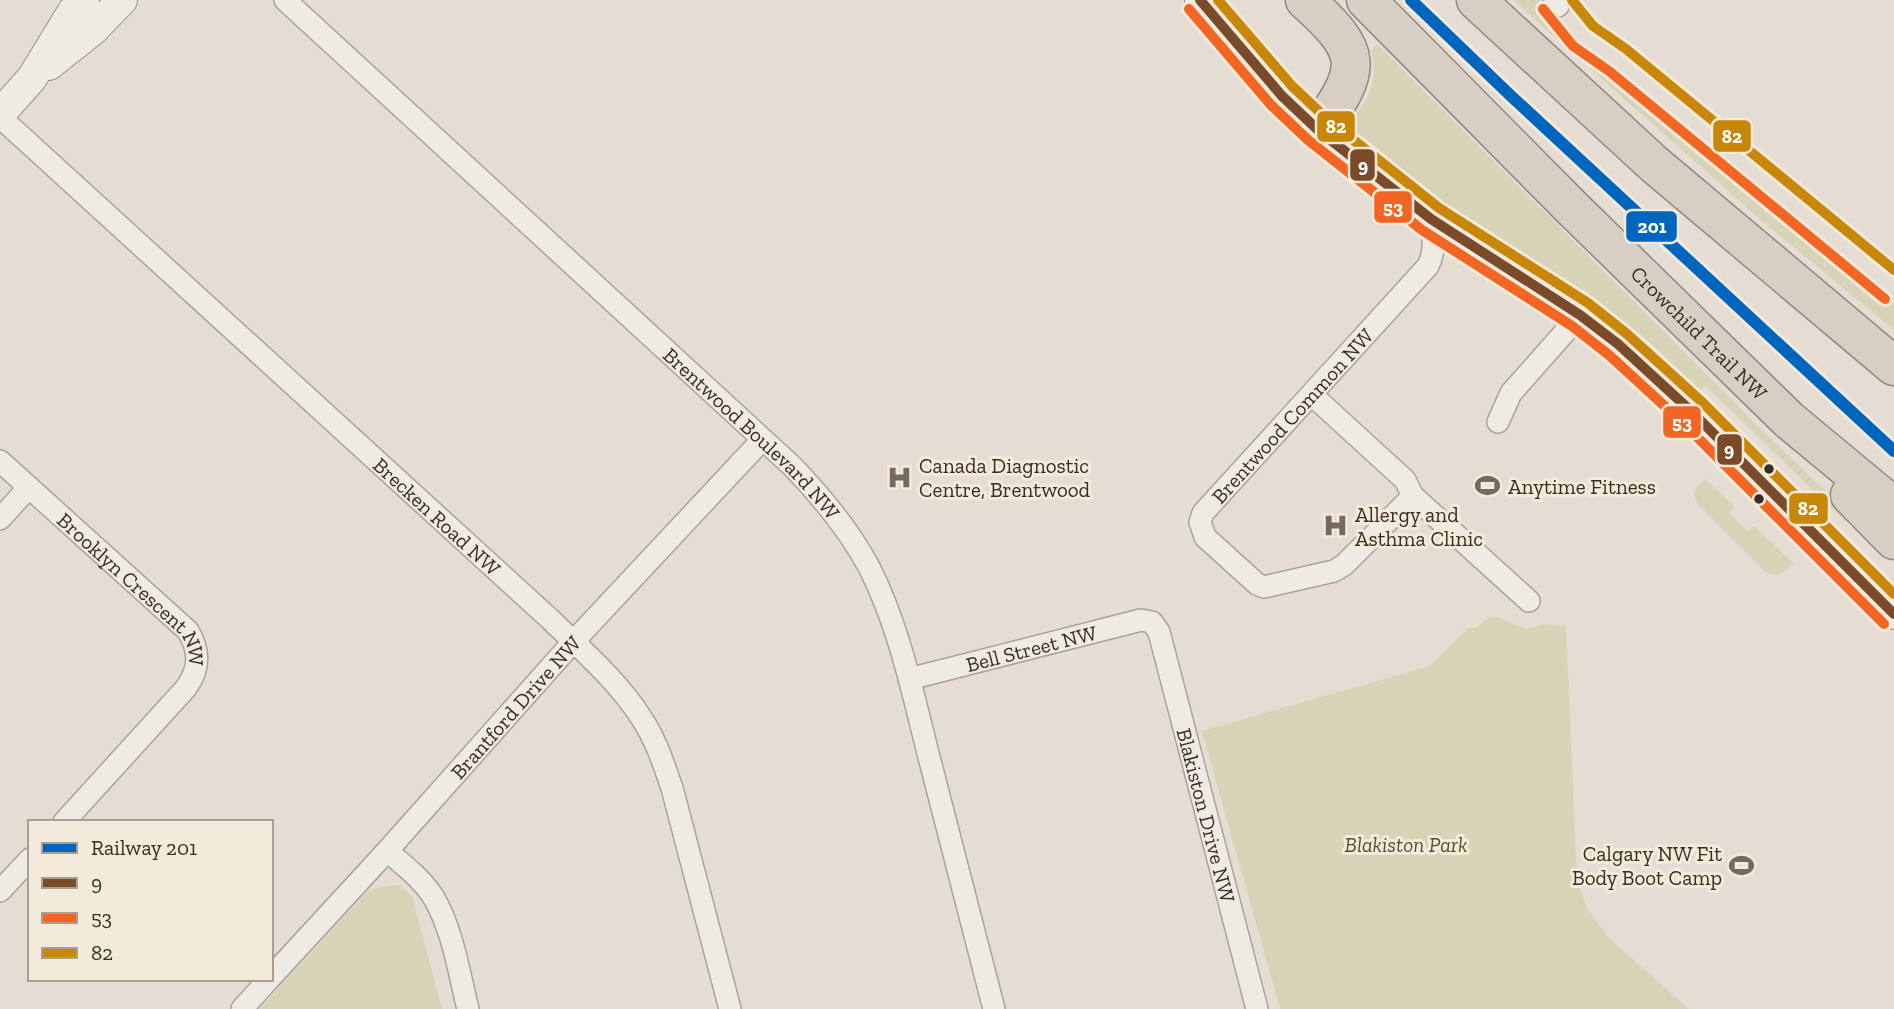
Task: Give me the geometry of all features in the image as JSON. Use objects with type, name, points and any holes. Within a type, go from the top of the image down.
[{"type":"highway","points":[[1306,0],[1343,37],[1351,55],[1349,78],[1336,105],[1318,130]]},
{"type":"highway","name":"Crowchild Trail NW","points":[[1366,0],[1581,217],[1789,420],[1894,507]]},
{"type":"highway","points":[[1476,0],[1654,164],[1894,366]]},
{"type":"highway","points":[[1789,420],[1856,502],[1894,540]]},
{"type":"street","points":[[0,115],[32,78],[73,11],[84,0]]},
{"type":"street","points":[[32,78],[93,30],[122,0]]},
{"type":"street","name":"Brentwood Boulevard NW","points":[[285,0],[792,466],[820,495],[868,566],[889,612],[909,679],[993,1009]]},
{"type":"street","points":[[1200,0],[1282,96],[1318,130],[1431,219],[1580,315],[1618,344],[1692,412],[1894,614]]},
{"type":"street","name":"Brecken Road NW","points":[[0,115],[573,642],[605,673],[642,718],[660,754],[672,788],[730,1009]]},
{"type":"street","name":"Brentwood Common NW","points":[[1413,496],[1344,565],[1334,571],[1270,587],[1256,584],[1205,537],[1200,522],[1203,513],[1427,266],[1434,243],[1431,219]]},
{"type":"street","points":[[1498,422],[1511,393],[1580,315]]},
{"type":"street","points":[[1312,395],[1405,480],[1413,496],[1529,601]]},
{"type":"street","name":"Brantford Drive NW","points":[[273,975],[573,642],[762,440]]},
{"type":"street","name":"Brooklyn Crescent NW","points":[[0,461],[188,631],[194,641],[198,659],[192,679],[186,688],[66,820]]},
{"type":"street","points":[[0,519],[30,487]]},
{"type":"street","name":"Bell Street NW","points":[[909,679],[1141,620],[1152,622]]},
{"type":"street","name":"Blakiston Drive NW","points":[[1152,622],[1159,632],[1257,1009]]},
{"type":"street","points":[[387,851],[407,868],[433,897],[451,939],[468,1009]]},
{"type":"street","points":[[0,891],[28,861]]},
{"type":"street","name":"Brantford Drive NW","points":[[242,1009],[267,981]]},
{"type":"green space","points":[[1513,0],[1539,0],[1556,23],[1579,45],[1894,305],[1894,330],[1762,221]]},
{"type":"green space","points":[[1377,44],[1771,439],[1852,516],[1846,522],[1706,386],[1700,390],[1646,339],[1588,295],[1439,201],[1349,130],[1347,125],[1361,108],[1373,81],[1371,50]]},
{"type":"green space","points":[[1705,479],[1735,507],[1729,513],[1748,531],[1754,526],[1794,564],[1779,575],[1766,573],[1696,502],[1694,491]]},
{"type":"green space","name":"Blakiston Park","points":[[1495,616],[1526,629],[1543,624],[1566,626],[1577,881],[1588,910],[1611,940],[1689,1009],[1280,1009],[1202,731],[1430,666],[1467,628],[1476,628],[1489,617]]},
{"type":"green space","points":[[399,885],[412,896],[442,1009],[259,1009],[370,889]]},
{"type":"rail line","name":"201","points":[[1411,0],[1894,451]]},
{"type":"transit line","name":"9","points":[[1200,0],[1282,96],[1318,130],[1431,219],[1580,315],[1618,344],[1692,412],[1894,614]]},
{"type":"transit line","name":"82","points":[[1218,0],[1292,86],[1327,119],[1439,208],[1588,303],[1627,334],[1702,402],[1894,594]]},
{"type":"transit line","name":"82","points":[[1572,0],[1593,26],[1626,49],[1894,270]]},
{"type":"transit line","name":"53","points":[[1189,9],[1271,105],[1308,140],[1422,230],[1572,326],[1609,355],[1682,422],[1884,624]]},
{"type":"transit line","name":"53","points":[[1543,9],[1573,46],[1609,71],[1885,299]]},
{"type":"place","name":"Canada Diagnostic Centre, Brentwood","points":[[899,477]]},
{"type":"place","name":"Anytime Fitness","points":[[1488,486]]},
{"type":"place","name":"Allergy and Asthma Clinic","points":[[1335,526]]},
{"type":"place","name":"Calgary NW Fit Body Boot Camp","points":[[1742,865]]}]
